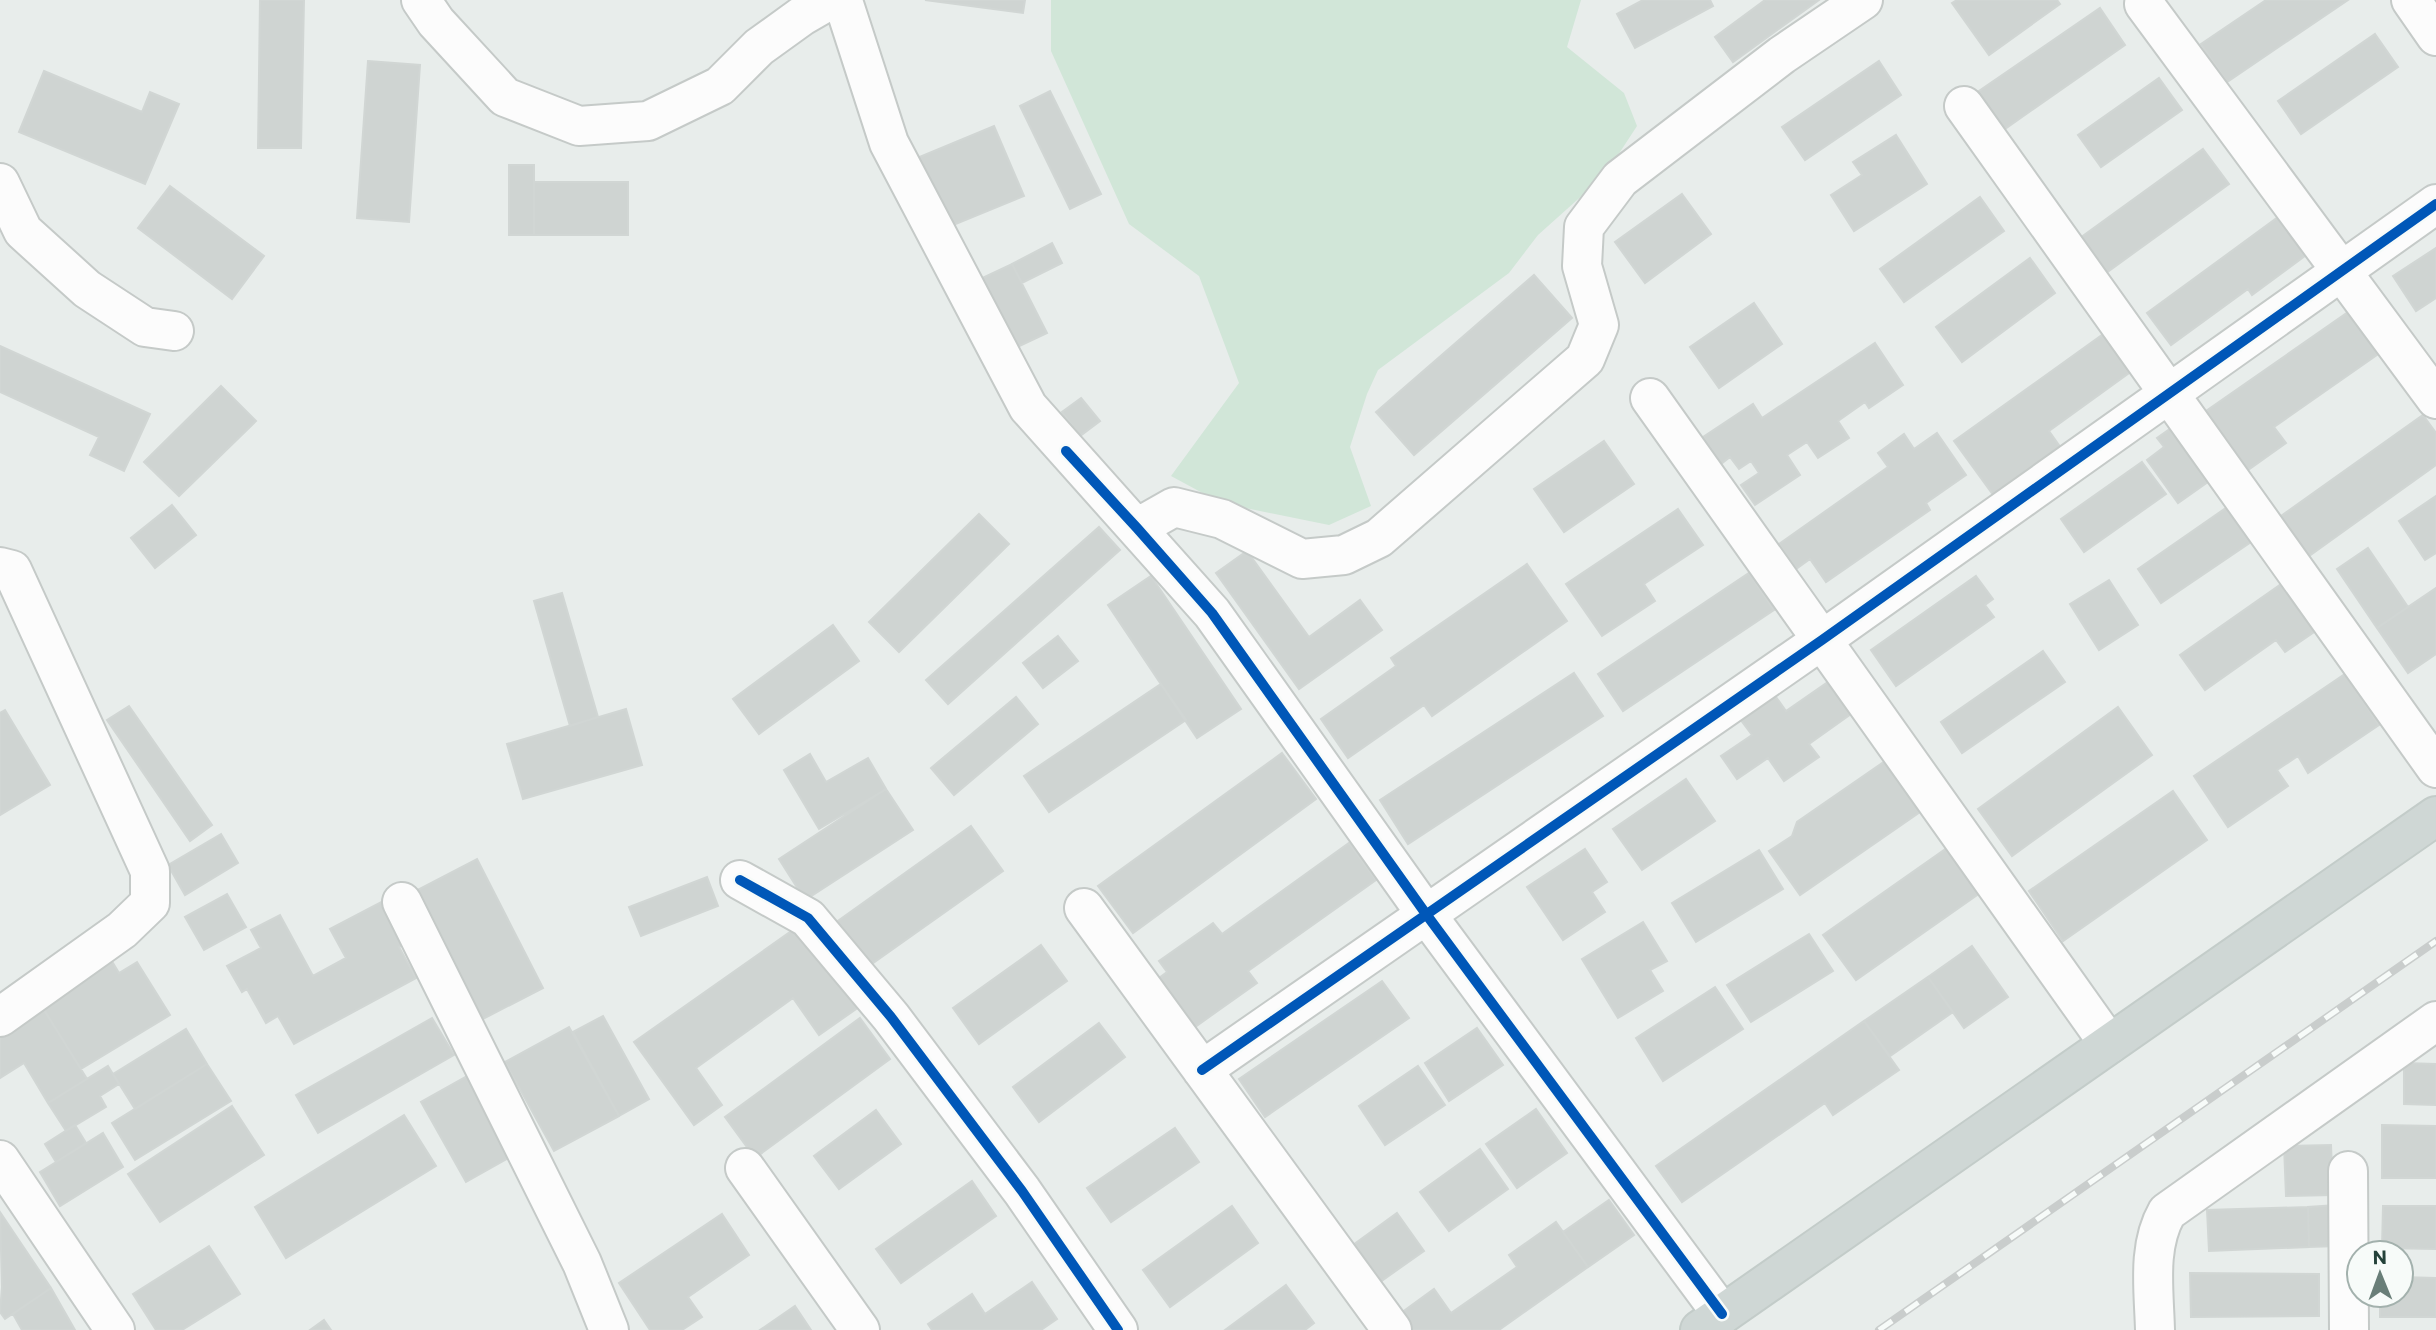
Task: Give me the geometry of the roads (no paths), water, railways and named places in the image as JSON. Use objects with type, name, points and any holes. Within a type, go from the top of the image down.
[{"type":"main road","points":[[1711,1322],[2436,816]]},
{"type":"street","points":[[421,0],[436,22],[505,97],[579,126],[648,121],[720,86],[759,47],[802,16],[828,1],[843,1],[889,143],[1028,407],[1212,613],[1711,1322]]},
{"type":"street","points":[[1137,528],[1174,507],[1222,519],[1302,559],[1344,555],[1379,538],[1586,359],[1599,325],[1582,266],[1584,227],[1620,179],[1782,55],[1863,0]]},
{"type":"street","points":[[2411,0],[2436,36]]},
{"type":"street","points":[[2144,4],[2436,399]]},
{"type":"street","points":[[1964,106],[2436,768]]},
{"type":"street","points":[[0,183],[23,231],[87,289],[145,327],[174,331]]},
{"type":"street","points":[[1202,1070],[1822,639],[2436,204]]},
{"type":"street","points":[[1650,398],[2109,1044]]},
{"type":"street","points":[[0,567],[12,570],[124,810],[150,871],[150,903],[122,930],[0,1017]]},
{"type":"street","points":[[740,880],[808,918],[891,1017],[1022,1191],[1118,1330]]},
{"type":"street","points":[[402,902],[582,1263],[609,1330]]},
{"type":"street","points":[[1084,908],[1392,1330]]},
{"type":"street","points":[[2155,1330],[2153,1255],[2158,1227],[2167,1212],[2436,1021]]},
{"type":"street","points":[[0,1160],[115,1330]]},
{"type":"street","points":[[745,1168],[860,1330]]},
{"type":"street","points":[[2348,1171],[2349,1330]]},
{"type":"railway","points":[[1879,1330],[2436,941]]}]
